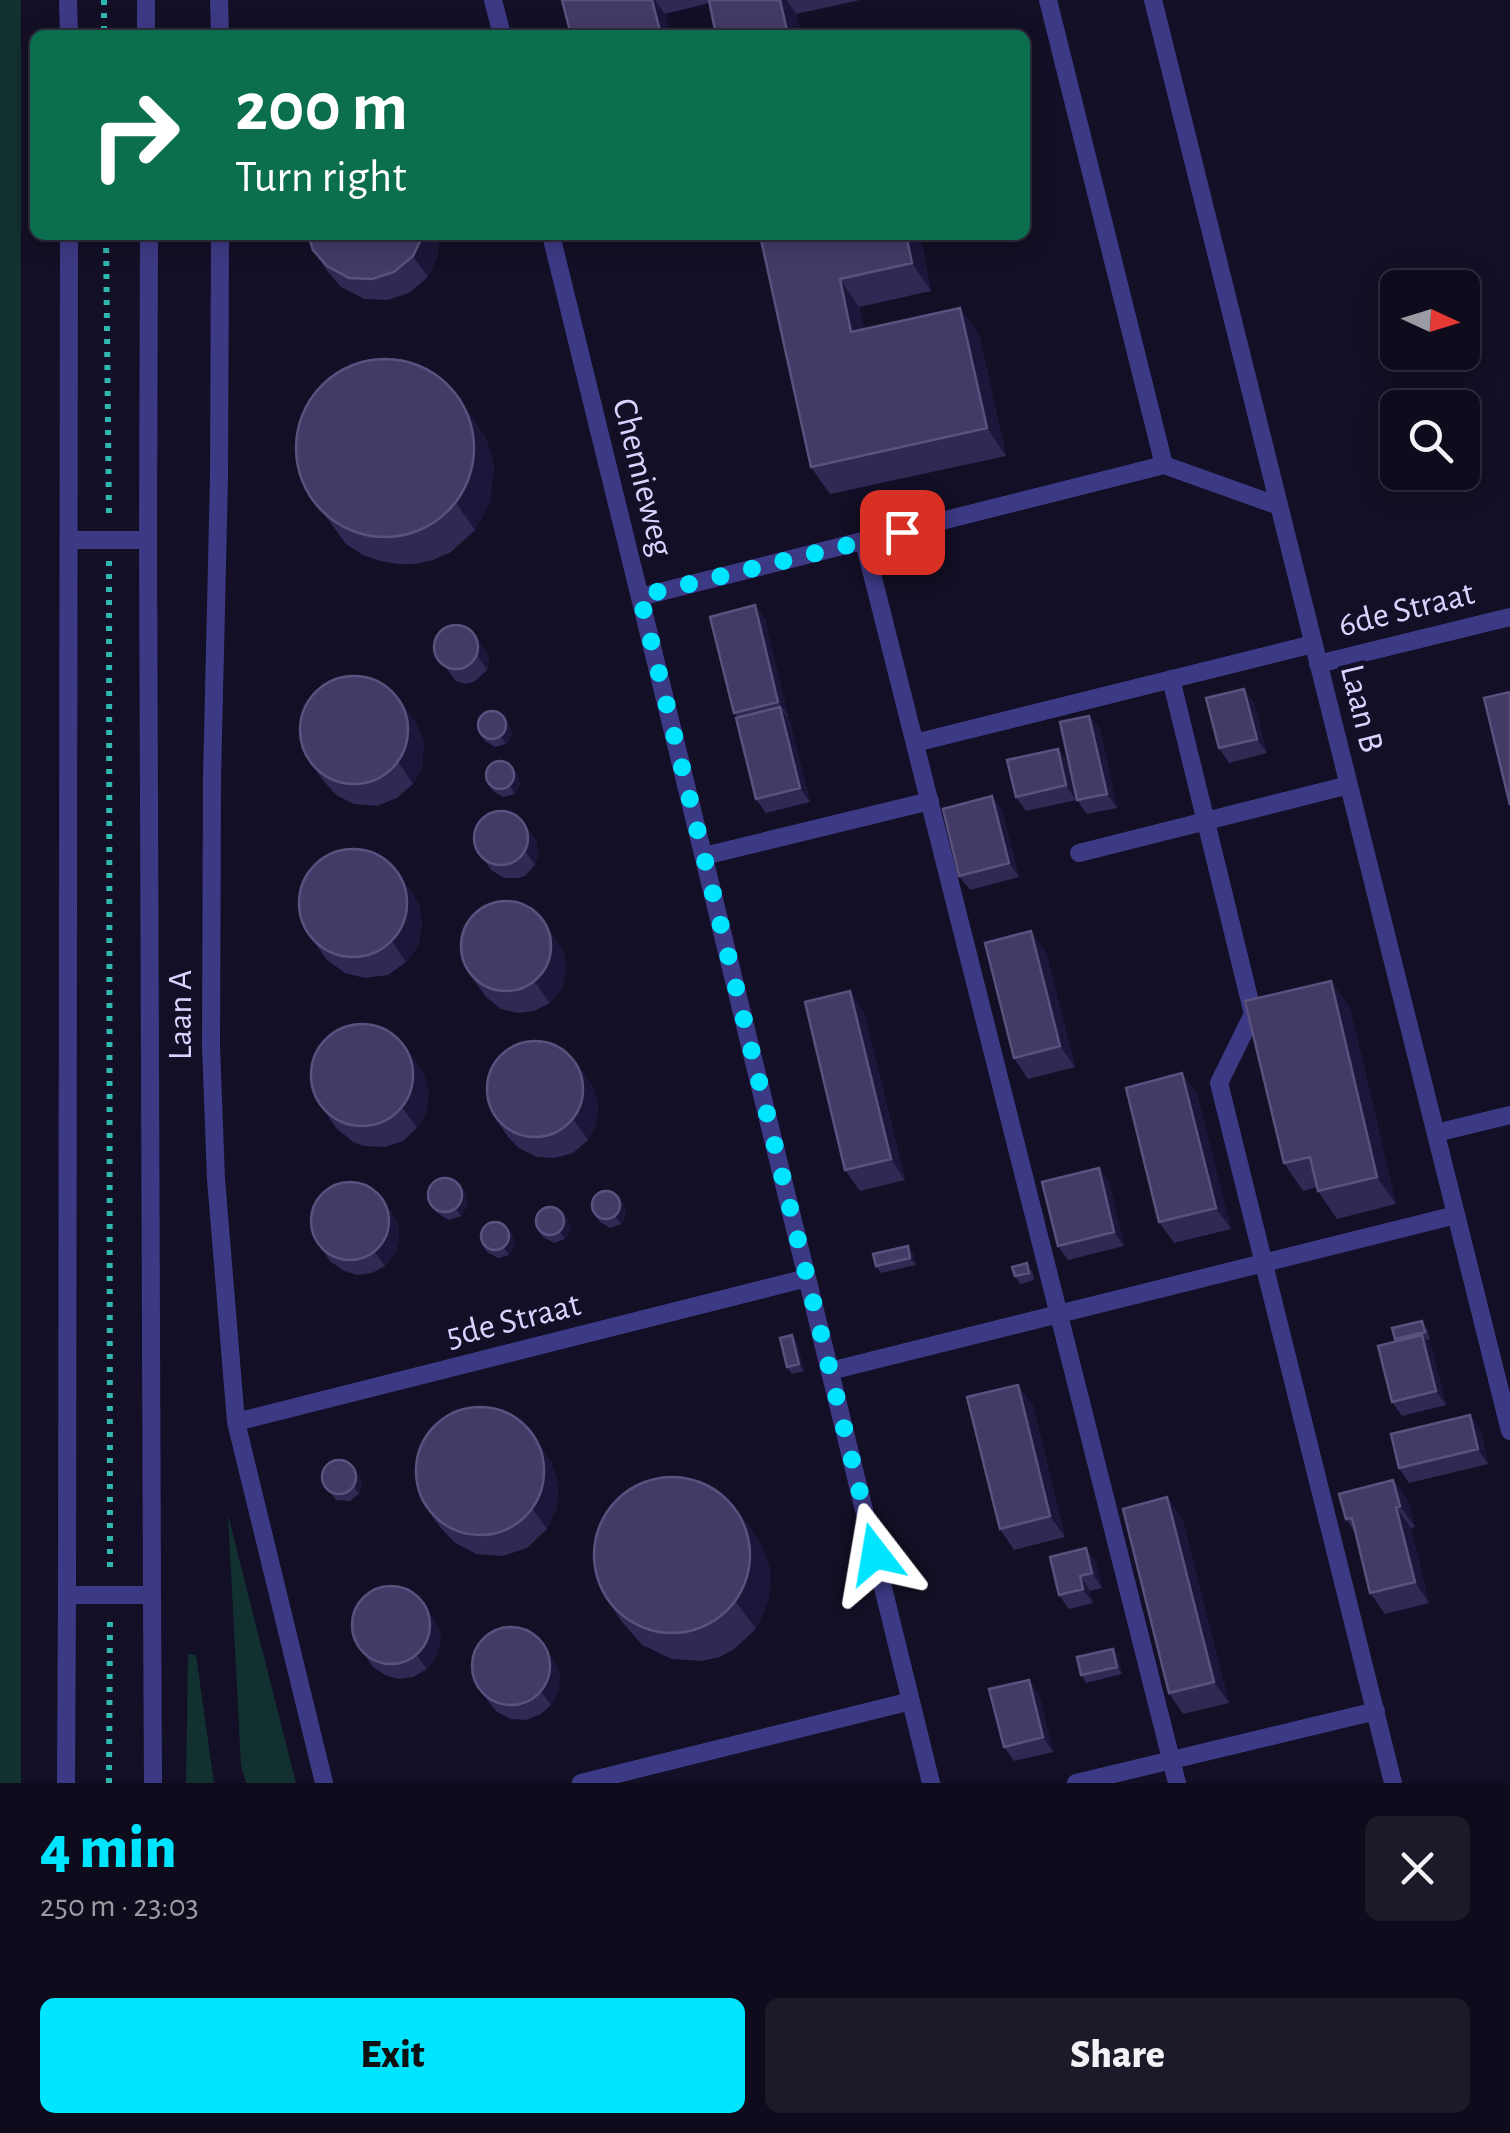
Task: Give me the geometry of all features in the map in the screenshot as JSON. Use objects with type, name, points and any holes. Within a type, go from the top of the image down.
[{"type":"lane","points":[[68,0],[68,30]]},
{"type":"lane","points":[[146,0],[146,30]]},
{"type":"lane","points":[[218,0],[220,30]]},
{"type":"lane","points":[[493,0],[501,30]]},
{"type":"lane","points":[[1048,0],[1164,466]]},
{"type":"lane","name":"Laan B","points":[[1153,0],[1510,1432]]},
{"type":"lane","points":[[66,1783],[69,240]]},
{"type":"lane","points":[[149,240],[152,1783]]},
{"type":"lane","name":"Laan A","points":[[220,240],[220,477],[212,779],[211,1046],[216,1179],[236,1422],[324,1783]]},
{"type":"lane","name":"Chemieweg","points":[[552,240],[931,1783]]},
{"type":"lane","points":[[640,596],[1164,466],[1279,506]]},
{"type":"lane","points":[[69,540],[148,540]]},
{"type":"lane","points":[[864,542],[1177,1783]]},
{"type":"lane","name":"6de Straat","points":[[1318,664],[1510,616]]},
{"type":"lane","points":[[915,743],[1313,644]]},
{"type":"lane","points":[[1171,679],[1254,1014],[1219,1083],[1394,1783]]},
{"type":"lane","points":[[1079,853],[1349,785]]},
{"type":"lane","points":[[704,856],[930,801]]},
{"type":"lane","points":[[1436,1133],[1510,1115]]},
{"type":"lane","points":[[830,1371],[1456,1215]]},
{"type":"lane","name":"5de Straat","points":[[236,1422],[807,1278]]},
{"type":"lane","points":[[67,1595],[152,1595]]},
{"type":"lane","points":[[582,1783],[911,1700]]},
{"type":"lane","points":[[1076,1783],[1376,1711]]},
{"type":"path","points":[[104,0],[104,30]]},
{"type":"path","points":[[106,240],[110,540],[110,1783]]},
{"type":"green space","points":[[0,0],[21,0],[21,1783],[0,1783]]},
{"type":"green space","points":[[228,1515],[296,1783],[246,1783],[241,1765]]},
{"type":"green space","points":[[188,1654],[196,1655],[214,1783],[186,1783]]},
{"type":"building","points":[[562,0],[652,0],[660,30],[570,30]]},
{"type":"building","points":[[709,0],[780,0],[787,30],[715,30]]},
{"type":"building","points":[[310,240],[421,240],[413,256],[394,272],[372,279],[349,278],[327,266]]},
{"type":"building","points":[[761,240],[907,240],[912,263],[840,279],[851,332],[960,308],[987,428],[811,467]]},
{"type":"building","points":[[385,359],[419,366],[448,385],[467,414],[474,448],[467,482],[448,511],[419,530],[385,537],[351,530],[322,511],[303,482],[296,448],[303,414],[322,385],[351,366]]},
{"type":"building","points":[[755,605],[778,702],[734,713],[710,617]]},
{"type":"building","points":[[456,625],[472,631],[478,647],[472,663],[456,669],[440,663],[434,647],[440,631]]},
{"type":"building","points":[[354,676],[375,680],[392,692],[404,709],[408,730],[404,751],[392,768],[375,780],[354,784],[333,780],[316,768],[304,751],[300,730],[304,709],[316,692],[333,680]]},
{"type":"building","points":[[1244,689],[1257,739],[1219,748],[1206,698]]},
{"type":"building","points":[[1510,692],[1510,805],[1484,698]]},
{"type":"building","points":[[780,707],[800,788],[756,799],[736,718]]},
{"type":"building","points":[[492,711],[502,715],[506,725],[502,735],[492,739],[482,735],[478,725],[482,715]]},
{"type":"building","points":[[1089,716],[1107,794],[1077,800],[1060,722]]},
{"type":"building","points":[[1058,749],[1066,785],[1016,797],[1007,760]]},
{"type":"building","points":[[500,761],[510,765],[514,775],[510,785],[500,789],[490,785],[486,775],[490,765]]},
{"type":"building","points":[[992,796],[1009,863],[959,876],[943,809]]},
{"type":"building","points":[[501,811],[520,819],[528,838],[520,857],[501,865],[482,857],[474,838],[482,819]]},
{"type":"building","points":[[353,849],[374,853],[391,865],[403,882],[407,903],[403,924],[391,941],[374,953],[353,957],[332,953],[315,941],[303,924],[299,903],[303,882],[315,865],[332,853]]},
{"type":"building","points":[[506,901],[523,904],[538,914],[548,929],[548,963],[538,978],[523,988],[506,991],[489,988],[474,978],[464,963],[461,946],[464,929],[474,914],[489,904]]},
{"type":"building","points":[[1031,931],[1060,1046],[1014,1058],[985,943]]},
{"type":"building","points":[[1331,981],[1377,1177],[1318,1191],[1310,1157],[1284,1163],[1245,1001]]},
{"type":"building","points":[[850,991],[891,1159],[845,1170],[805,1002]]},
{"type":"building","points":[[362,1024],[382,1028],[398,1039],[409,1055],[413,1075],[409,1095],[398,1111],[382,1122],[362,1126],[342,1122],[326,1111],[315,1095],[311,1075],[315,1055],[326,1039],[342,1028]]},
{"type":"building","points":[[535,1041],[553,1044],[569,1055],[580,1071],[580,1107],[569,1123],[553,1134],[535,1137],[517,1134],[501,1123],[490,1107],[487,1089],[490,1071],[501,1055],[517,1044]]},
{"type":"building","points":[[1182,1073],[1216,1208],[1159,1222],[1126,1088]]},
{"type":"building","points":[[1099,1168],[1114,1232],[1058,1246],[1042,1182]]},
{"type":"building","points":[[445,1178],[457,1183],[462,1195],[457,1207],[445,1212],[433,1207],[428,1195],[433,1183]]},
{"type":"building","points":[[350,1182],[365,1185],[377,1194],[386,1206],[386,1236],[377,1248],[365,1257],[350,1260],[335,1257],[323,1248],[314,1236],[311,1221],[314,1206],[323,1194],[335,1185]]},
{"type":"building","points":[[606,1191],[616,1195],[620,1205],[616,1215],[606,1219],[596,1215],[592,1205],[596,1195]]},
{"type":"building","points":[[550,1207],[560,1211],[564,1221],[560,1231],[550,1235],[540,1231],[536,1221],[540,1211]]},
{"type":"building","points":[[495,1222],[505,1226],[509,1236],[505,1246],[495,1250],[485,1246],[481,1236],[485,1226]]},
{"type":"building","points":[[908,1246],[910,1258],[876,1266],[873,1254]]},
{"type":"building","points":[[1027,1263],[1029,1273],[1015,1276],[1012,1267]]},
{"type":"building","points":[[1422,1321],[1425,1332],[1395,1339],[1392,1328]]},
{"type":"building","points":[[792,1335],[799,1364],[787,1367],[780,1338]]},
{"type":"building","points":[[1422,1335],[1436,1391],[1392,1402],[1378,1346]]},
{"type":"building","points":[[1018,1385],[1050,1516],[1000,1529],[967,1397]]},
{"type":"building","points":[[480,1407],[504,1412],[525,1426],[539,1447],[544,1471],[539,1495],[525,1516],[504,1530],[480,1535],[456,1530],[435,1516],[421,1495],[416,1471],[421,1447],[435,1426],[456,1412]]},
{"type":"building","points":[[1470,1415],[1478,1449],[1399,1468],[1391,1434]]},
{"type":"building","points":[[339,1460],[351,1465],[356,1477],[351,1489],[339,1494],[327,1489],[322,1477],[327,1465]]},
{"type":"building","points":[[672,1477],[702,1483],[727,1500],[744,1525],[750,1555],[744,1585],[727,1610],[702,1627],[672,1633],[642,1627],[617,1610],[600,1585],[594,1555],[600,1525],[617,1500],[642,1483]]},
{"type":"building","points":[[1393,1480],[1415,1582],[1370,1593],[1352,1518],[1346,1519],[1339,1494]]},
{"type":"building","points":[[1167,1497],[1214,1682],[1169,1693],[1123,1509]]},
{"type":"building","points":[[1086,1548],[1092,1573],[1080,1576],[1083,1589],[1059,1595],[1050,1557]]},
{"type":"building","points":[[391,1586],[406,1589],[418,1598],[427,1610],[427,1640],[418,1652],[406,1661],[391,1664],[376,1661],[364,1652],[355,1640],[352,1625],[355,1610],[364,1598],[376,1589]]},
{"type":"building","points":[[511,1627],[526,1630],[538,1639],[547,1651],[547,1681],[538,1693],[526,1702],[511,1705],[496,1702],[484,1693],[475,1681],[472,1666],[475,1651],[484,1639],[496,1630]]},
{"type":"building","points":[[1113,1649],[1117,1667],[1081,1675],[1077,1657]]},
{"type":"building","points":[[1029,1680],[1043,1737],[1004,1747],[989,1689]]},
{"type":"route","points":[[875,1554],[640,596],[902,532]]}]
